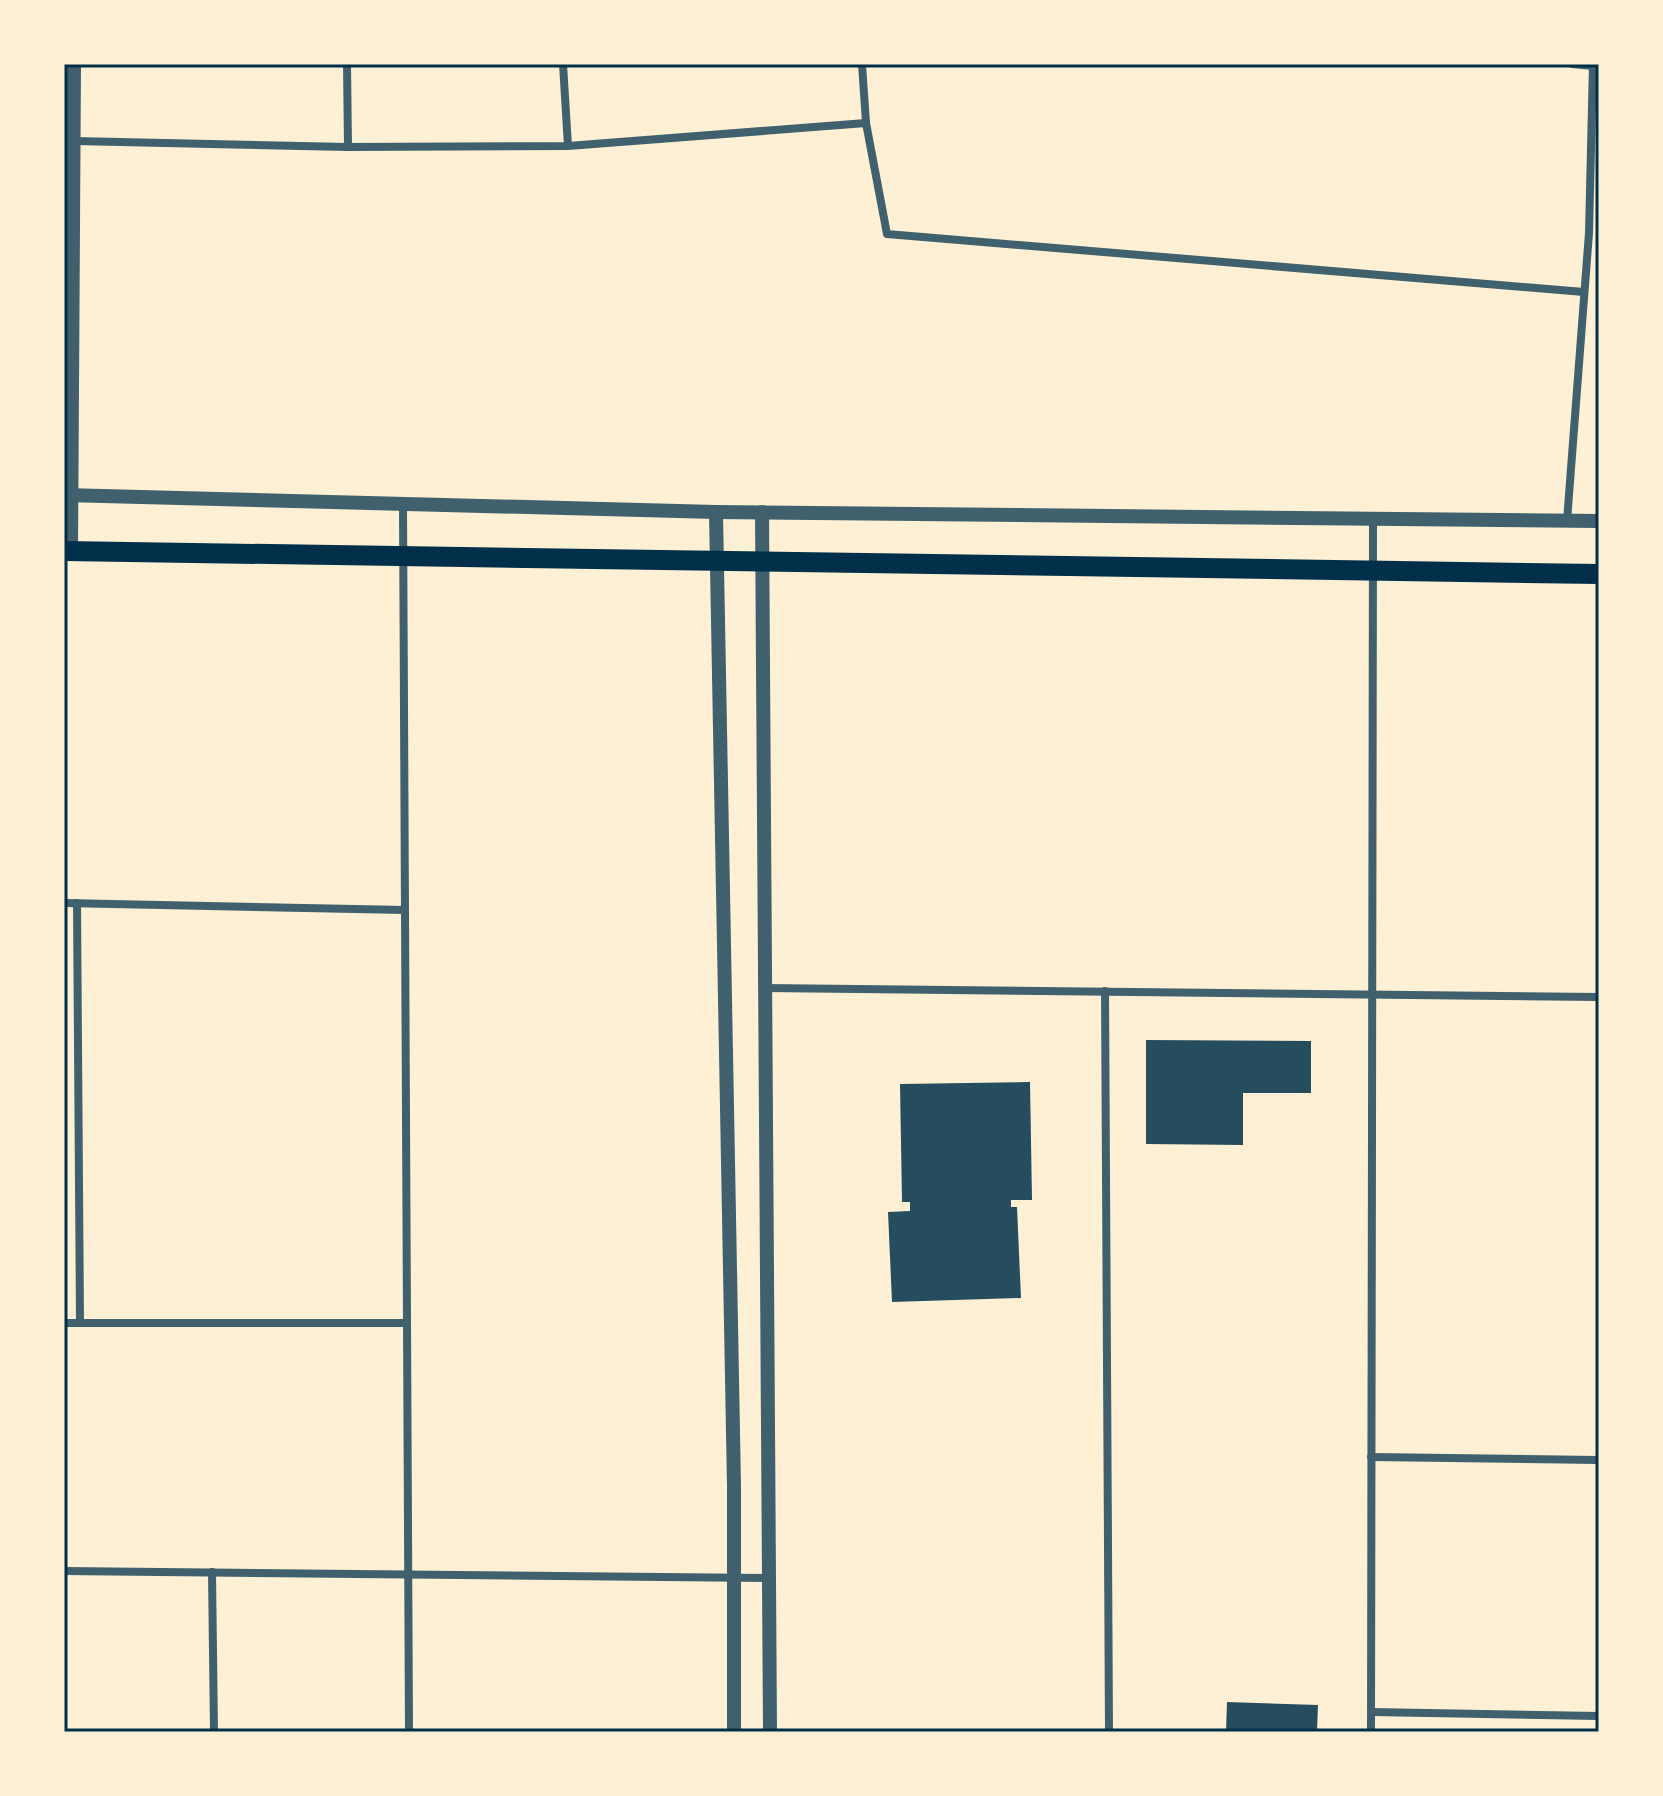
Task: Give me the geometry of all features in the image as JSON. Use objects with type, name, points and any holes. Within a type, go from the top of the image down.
[{"type":"main road","points":[[67,551],[1599,574]]},
{"type":"street","points":[[67,551],[74,64]]},
{"type":"street","points":[[347,64],[348,147]]},
{"type":"street","points":[[563,64],[568,146]]},
{"type":"street","points":[[862,64],[866,123],[887,234],[1584,292]]},
{"type":"street","points":[[1567,521],[1595,111],[1593,65],[1572,64]]},
{"type":"street","points":[[74,141],[348,147],[568,146],[866,123]]},
{"type":"street","points":[[68,495],[716,512],[1599,521]]},
{"type":"street","points":[[403,504],[409,1732]]},
{"type":"street","points":[[716,512],[734,1732]]},
{"type":"street","points":[[762,512],[770,1732]]},
{"type":"street","points":[[1371,1732],[1373,519]]},
{"type":"street","points":[[64,903],[405,910]]},
{"type":"street","points":[[77,903],[80,1323]]},
{"type":"street","points":[[764,988],[1599,997]]},
{"type":"street","points":[[1105,991],[1109,1732]]},
{"type":"street","points":[[64,1323],[407,1323]]},
{"type":"street","points":[[1371,1457],[1599,1460]]},
{"type":"street","points":[[64,1571],[769,1578]]},
{"type":"street","points":[[212,1572],[214,1732]]},
{"type":"street","points":[[1371,1712],[1599,1716]]},
{"type":"building","points":[[1146,1040],[1311,1041],[1311,1093],[1243,1093],[1243,1145],[1146,1144]]},
{"type":"building","points":[[1030,1082],[1032,1200],[1011,1200],[1011,1207],[1017,1207],[1021,1298],[892,1302],[888,1212],[910,1211],[910,1202],[902,1202],[900,1084]]},
{"type":"building","points":[[1227,1702],[1318,1705],[1317,1732],[1226,1732]]}]
